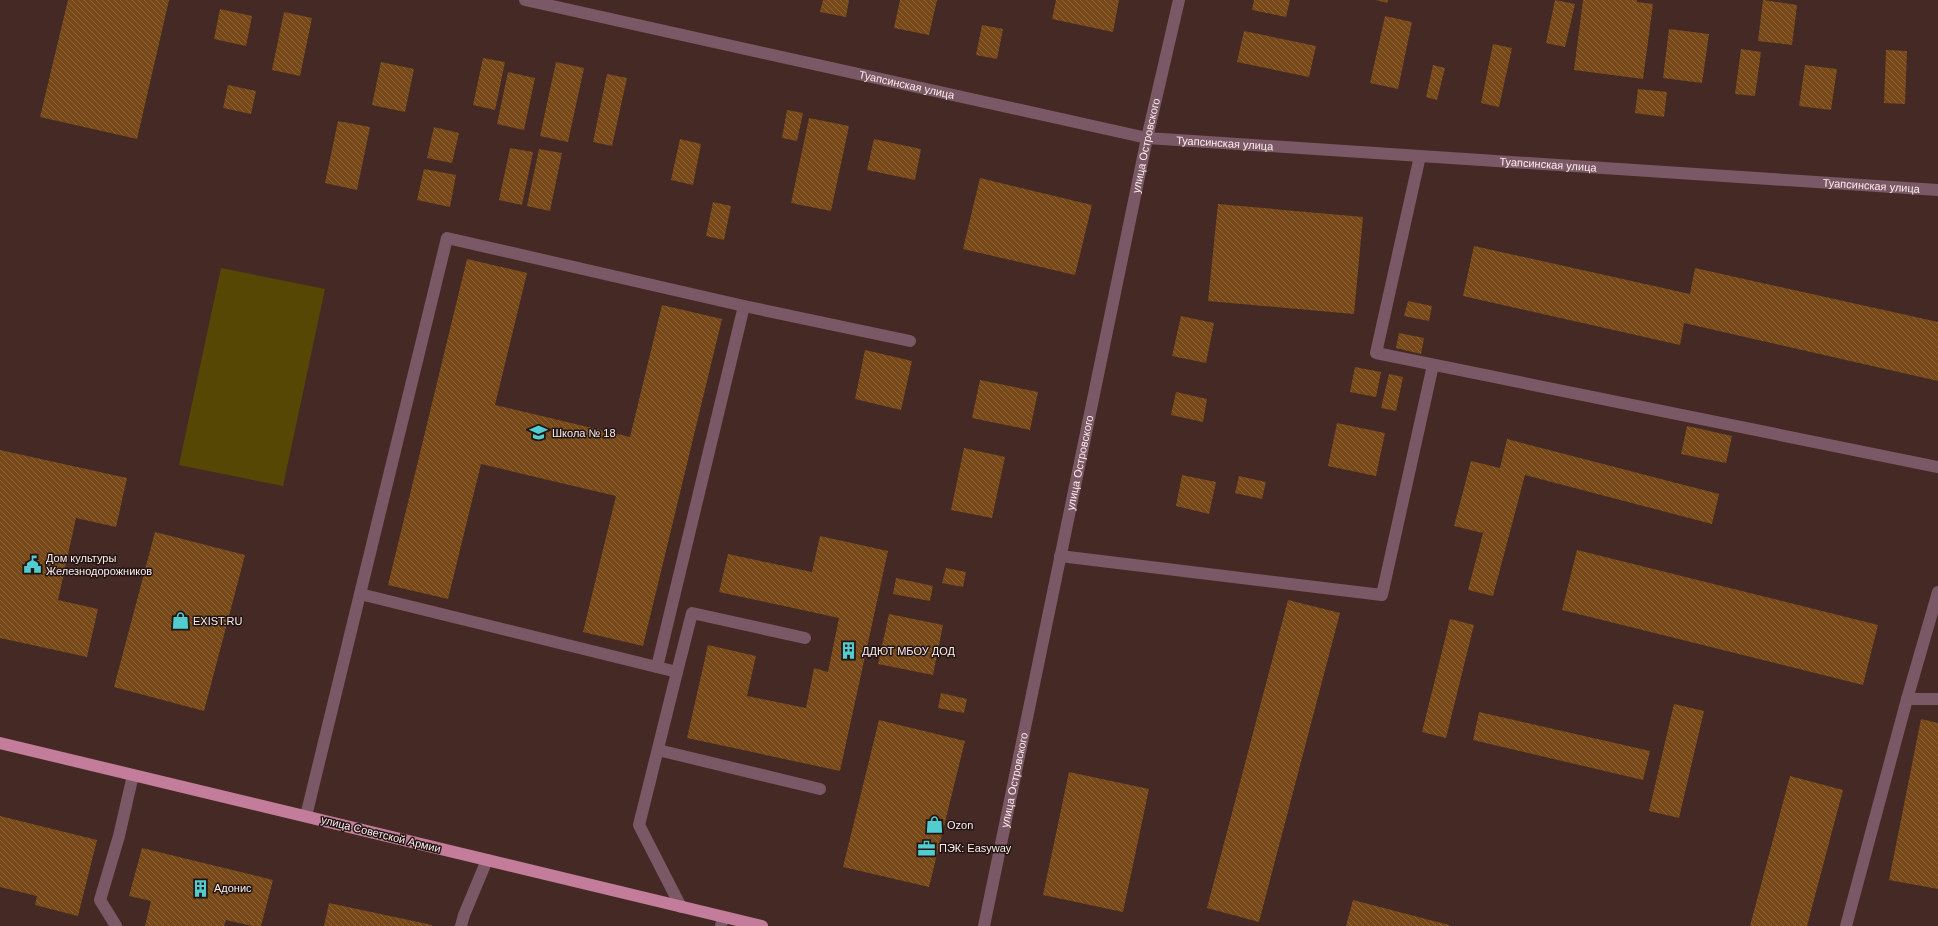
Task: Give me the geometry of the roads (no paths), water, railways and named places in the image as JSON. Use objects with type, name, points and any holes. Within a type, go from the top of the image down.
[{"type":"main road","name":"улица Советской Армии","points":[[0,743],[681,907],[722,921],[762,926]]},
{"type":"street","name":"Туапсинская улица","points":[[525,0],[1147,138],[1938,190]]},
{"type":"street","name":"улица Островского","points":[[984,926],[1147,138],[1179,0]]},
{"type":"street","points":[[1420,156],[1376,353],[1938,466]]},
{"type":"street","points":[[306,816],[447,238],[744,306],[910,341]]},
{"type":"street","points":[[656,667],[744,306]]},
{"type":"street","points":[[1060,556],[1382,595],[1433,365]]},
{"type":"street","points":[[1846,926],[1938,592]]},
{"type":"street","points":[[360,594],[677,672]]},
{"type":"street","points":[[681,907],[639,825],[692,613],[805,638]]},
{"type":"street","points":[[1908,699],[1938,699]]},
{"type":"street","points":[[658,750],[820,789]]},
{"type":"street","points":[[116,926],[100,900],[119,836],[133,775]]},
{"type":"street","points":[[461,926],[464,915],[487,860]]},
{"type":"place","name":"Школа № 18","points":[[539,433]]},
{"type":"place","name":"Дом культуры Железнодорожников","points":[[33,564]]},
{"type":"place","name":"EXIST.RU","points":[[180,621]]},
{"type":"place","name":"ДДЮТ МБОУ ДОД","points":[[849,651]]},
{"type":"place","name":"Ozon","points":[[934,825]]},
{"type":"place","name":"ПЭК: Easyway","points":[[926,848]]},
{"type":"place","name":"Адонис","points":[[201,888]]}]
